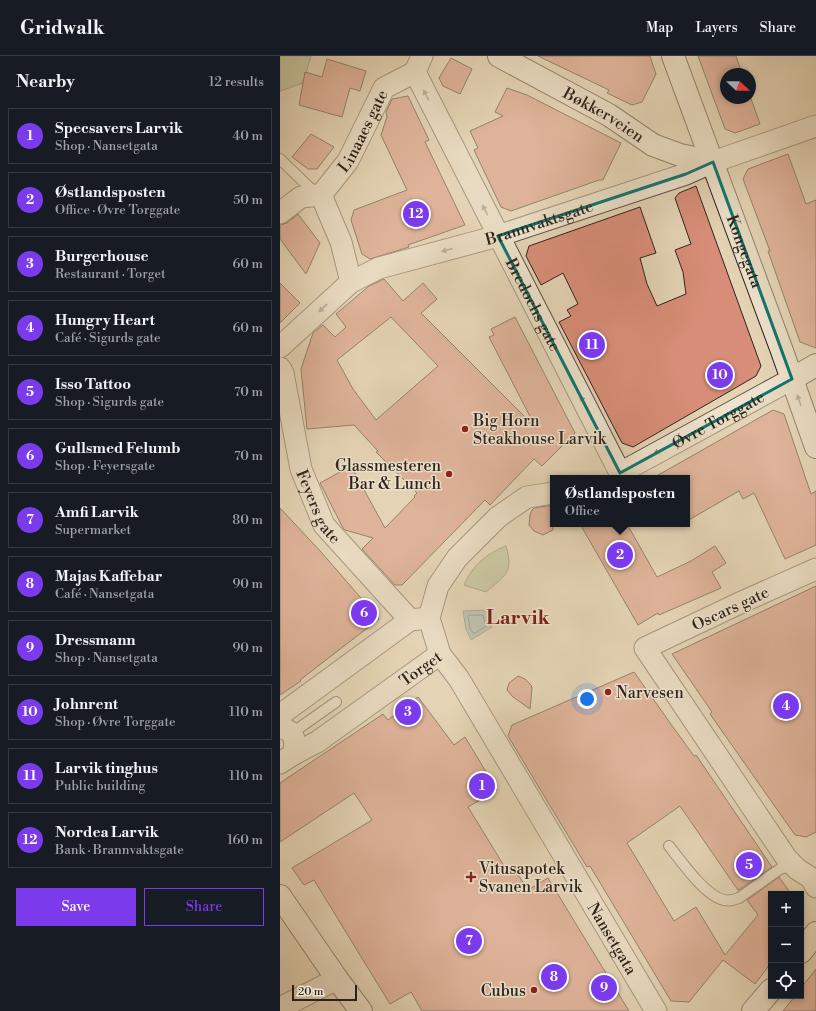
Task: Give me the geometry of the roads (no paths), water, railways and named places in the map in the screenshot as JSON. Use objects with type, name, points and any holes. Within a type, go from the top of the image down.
[{"type":"main road","name":"Bøkkerveien","points":[[499,56],[609,115],[653,145],[680,155],[713,162]]},
{"type":"main road","name":"Kongegata","points":[[673,56],[713,162],[816,448]]},
{"type":"main road","name":"Øvre Torggate","points":[[792,379],[816,365]]},
{"type":"main road","points":[[280,896],[361,1011]]},
{"type":"main road","points":[[804,948],[816,933]]},
{"type":"main road","points":[[753,1011],[768,994]]},
{"type":"street","name":"Linaaes gate","points":[[321,196],[348,161],[384,88],[419,64]]},
{"type":"street","name":"Bredochs gate","points":[[419,64],[498,236],[616,475]]},
{"type":"street","name":"Brannvaktsgate","points":[[280,347],[351,282],[379,268],[498,236],[686,174],[713,162],[816,126]]},
{"type":"street","points":[[280,213],[301,197],[321,196],[342,242],[351,282]]},
{"type":"street","name":"Feyers gate","points":[[280,368],[283,373],[301,469],[324,525],[375,583],[420,619]]},
{"type":"street","name":"Øvre Torggate","points":[[618,475],[792,379]]},
{"type":"street","points":[[280,715],[420,619],[438,586],[457,558],[498,517],[528,496],[550,493]]},
{"type":"street","name":"Oscars gate","points":[[793,865],[787,859],[645,648],[816,569]]},
{"type":"street","points":[[420,619],[440,654]]},
{"type":"street","name":"Torget","points":[[287,759],[317,742],[440,654],[458,679],[496,741]]},
{"type":"street","name":"Torget","points":[[286,729],[295,742],[287,759]]},
{"type":"street","name":"Nansetgata","points":[[496,741],[656,1011]]},
{"type":"street","points":[[793,865],[811,878],[815,877]]},
{"type":"street","points":[[280,1008],[337,979]]},
{"type":"lane","points":[[280,159],[309,187],[321,196]]},
{"type":"lane","points":[[286,729],[336,702]]},
{"type":"lane","points":[[669,846],[698,882],[714,896],[723,900],[733,900],[739,898],[780,869],[793,865]]},
{"type":"water","points":[[487,610],[489,622],[492,627],[471,640],[466,629],[463,611]]},
{"type":"place","name":"Nordea Larvik","points":[[416,214]]},
{"type":"place","name":"Larvik tinghus","points":[[592,345]]},
{"type":"place","name":"Johnrent","points":[[720,375]]},
{"type":"place","name":"Big Horn Steakhouse Larvik","points":[[465,429]]},
{"type":"place","name":"Glassmesteren Bar & Lunch","points":[[449,474]]},
{"type":"place","name":"Østlandsposten","points":[[620,555]]},
{"type":"place","name":"Gullsmed Felumb","points":[[364,613]]},
{"type":"place","name":"Narvesen","points":[[608,692]]},
{"type":"place","name":"Hungry Heart","points":[[786,706]]},
{"type":"place","name":"Burgerhouse","points":[[408,712]]},
{"type":"place","name":"Specsavers Larvik","points":[[482,786]]},
{"type":"place","name":"Isso Tattoo","points":[[749,865]]},
{"type":"place","name":"Vitusapotek Svanen Larvik","points":[[471,877]]},
{"type":"place","name":"Amfi Larvik","points":[[469,941]]},
{"type":"place","name":"Majas Kaffebar","points":[[554,977]]},
{"type":"place","name":"Dressmann","points":[[604,988]]},
{"type":"place","name":"Cubus","points":[[534,990]]},
{"type":"district","name":"Larvik","points":[[518,617]]}]
